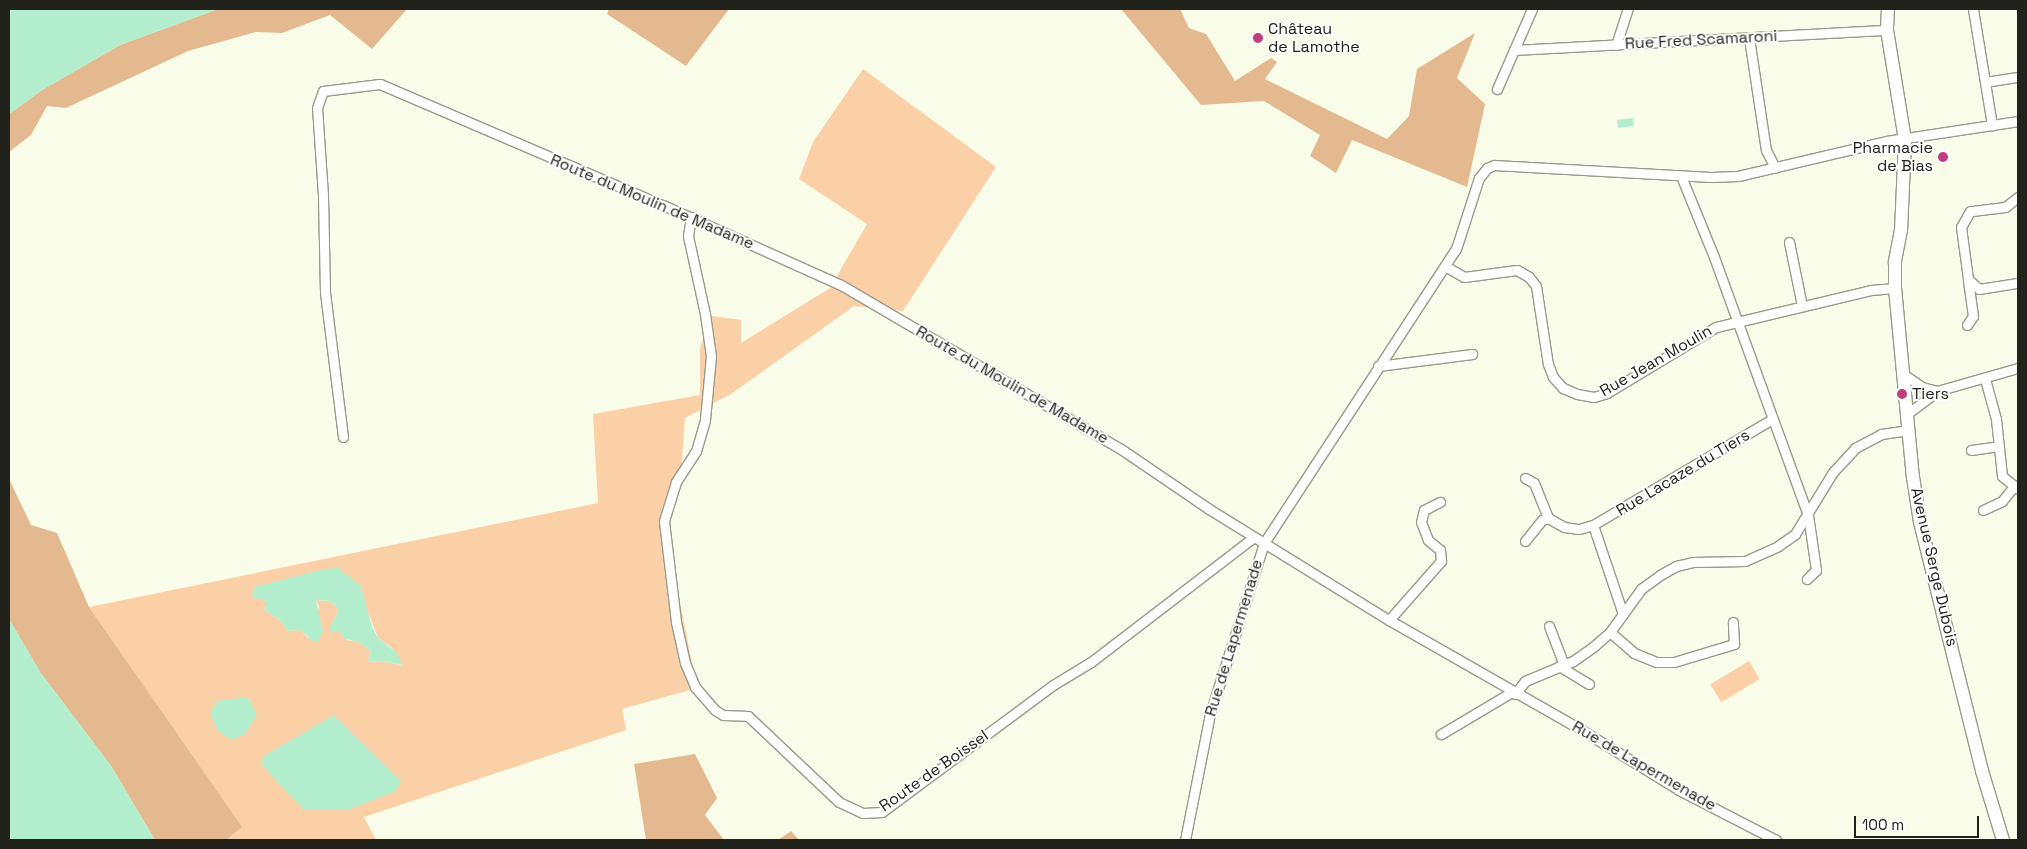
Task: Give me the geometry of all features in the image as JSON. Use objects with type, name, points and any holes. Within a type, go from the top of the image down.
[{"type":"street","points":[[1497,89],[1532,9]]},
{"type":"street","points":[[1616,45],[1628,9]]},
{"type":"street","name":"Avenue Serge Dubois","points":[[1888,9],[1887,30],[1905,140],[1901,230],[1895,262],[1895,288],[1908,430],[1920,522],[1982,771],[2003,840]]},
{"type":"street","points":[[1973,9],[1992,125]]},
{"type":"street","name":"Rue Fred Scamaroni","points":[[1514,50],[1887,30]]},
{"type":"street","points":[[1750,38],[1766,150],[1775,168]]},
{"type":"street","points":[[1985,82],[2018,77]]},
{"type":"street","name":"Route du Moulin de Madame","points":[[343,437],[325,292],[324,195],[317,108],[322,91],[380,84],[691,217],[841,285],[1121,448],[1264,543]]},
{"type":"street","points":[[1264,543],[1456,249],[1479,178],[1487,168],[1494,165],[1681,176],[1738,176],[1886,141],[1905,140],[2018,121]]},
{"type":"street","points":[[1681,176],[1737,321],[1808,516],[1816,570],[1807,579]]},
{"type":"street","points":[[1967,325],[1973,316],[1961,227],[1970,211],[2005,207],[2018,197]]},
{"type":"street","name":"Route de Boissel","points":[[691,217],[688,236],[705,314],[711,356],[705,420],[696,451],[676,482],[664,521],[676,622],[685,663],[696,687],[715,710],[723,715],[748,716],[839,802],[863,813],[882,812],[1053,685],[1091,662],[1254,537]]},
{"type":"street","points":[[1788,242],[1802,306]]},
{"type":"street","name":"Rue Jean Moulin","points":[[1445,266],[1464,277],[1516,270],[1528,277],[1536,286],[1548,364],[1553,377],[1563,388],[1577,394],[1594,396],[1607,393],[1716,327],[1871,290],[1895,288]]},
{"type":"street","points":[[1968,279],[1979,289],[2018,283]]},
{"type":"street","points":[[1378,366],[1472,354]]},
{"type":"street","points":[[1907,414],[1938,391],[1985,380],[2018,368]]},
{"type":"street","points":[[1903,374],[1922,387],[1938,391]]},
{"type":"street","points":[[1983,510],[2002,501],[2016,488],[2002,476],[1996,419],[1985,380]]},
{"type":"street","name":"Rue Lacaze du Tiers","points":[[1593,525],[1772,419]]},
{"type":"street","points":[[1441,734],[1514,693],[1525,681],[1562,666],[1594,647],[1610,632],[1641,589],[1660,575],[1676,566],[1693,562],[1745,561],[1762,555],[1795,534],[1808,516],[1833,472],[1855,448],[1881,434],[1908,430]]},
{"type":"street","points":[[1971,450],[1999,446]]},
{"type":"street","points":[[1524,478],[1534,483],[1548,518],[1564,527],[1579,529],[1593,525],[1623,614]]},
{"type":"street","points":[[1389,620],[1441,561],[1440,550],[1428,540],[1421,522],[1424,510],[1440,502]]},
{"type":"street","points":[[1525,542],[1542,520],[1548,518]]},
{"type":"street","name":"Rue de Lapermenade","points":[[1185,840],[1210,714],[1264,543],[1389,620],[1580,729],[1679,790],[1776,840]]},
{"type":"street","points":[[1610,632],[1634,653],[1656,662],[1674,662],[1734,644],[1733,622]]},
{"type":"street","points":[[1549,626],[1562,666],[1589,684]]},
{"type":"shaded area","points":[[9,9],[218,9],[120,45],[42,90],[9,114]]},
{"type":"shaded area","points":[[218,9],[407,9],[372,49],[330,15],[282,33],[256,32],[188,51],[66,108],[47,106],[31,135],[9,152],[9,114],[42,90],[120,45]]},
{"type":"shaded area","points":[[609,9],[729,9],[686,66],[607,14]]},
{"type":"shaded area","points":[[1121,9],[1180,9],[1189,28],[1206,34],[1235,81],[1271,58],[1277,62],[1265,79],[1387,139],[1409,116],[1417,69],[1475,33],[1457,78],[1485,104],[1467,187],[1352,140],[1336,173],[1310,156],[1320,135],[1264,101],[1201,105]]},
{"type":"shaded area","points":[[863,69],[996,167],[903,311],[854,306],[731,394],[685,418],[681,473],[663,516],[697,688],[622,709],[626,730],[364,817],[376,840],[226,840],[241,827],[89,607],[598,503],[593,414],[700,395],[700,348],[712,316],[741,320],[741,343],[830,288],[867,224],[799,179],[813,142]],"holes":[[[325,569],[368,612],[378,638],[392,648],[402,665],[381,661],[368,662],[371,651],[359,642],[347,640],[339,631],[331,631],[331,624],[338,613],[337,607],[329,601],[316,600],[319,607],[308,638],[301,630],[288,631],[279,619],[266,611],[264,608],[268,601],[264,600],[308,574]]]},
{"type":"shaded area","points":[[1633,118],[1634,126],[1618,128],[1617,120]]},
{"type":"shaded area","points":[[9,479],[31,525],[57,533],[89,607],[242,827],[226,840],[155,840],[111,766],[40,672],[9,619]]},
{"type":"shaded area","points":[[338,568],[361,586],[372,627],[378,638],[396,652],[403,665],[381,661],[368,662],[371,651],[359,642],[345,639],[339,631],[330,631],[331,624],[338,613],[337,607],[329,601],[316,600],[323,631],[318,642],[312,641],[301,630],[288,631],[279,619],[266,611],[264,608],[267,601],[252,597],[254,587],[325,569]]},
{"type":"shaded area","points":[[9,619],[40,672],[111,766],[155,840],[12,840],[9,836]]},
{"type":"shaded area","points":[[1749,661],[1760,679],[1721,702],[1710,684]]},
{"type":"shaded area","points":[[248,697],[257,715],[244,735],[231,740],[218,731],[210,714],[217,701]]},
{"type":"shaded area","points":[[334,715],[401,781],[396,791],[348,810],[303,809],[261,764],[264,756]]},
{"type":"shaded area","points":[[695,754],[717,798],[705,815],[724,840],[646,840],[634,764]]},
{"type":"shaded area","points":[[791,831],[799,840],[778,840]]},
{"type":"place","name":"Château de Lamothe","points":[[1258,38]]},
{"type":"place","name":"Pharmacie de Bias","points":[[1943,157]]},
{"type":"place","name":"Tiers","points":[[1902,394]]}]
